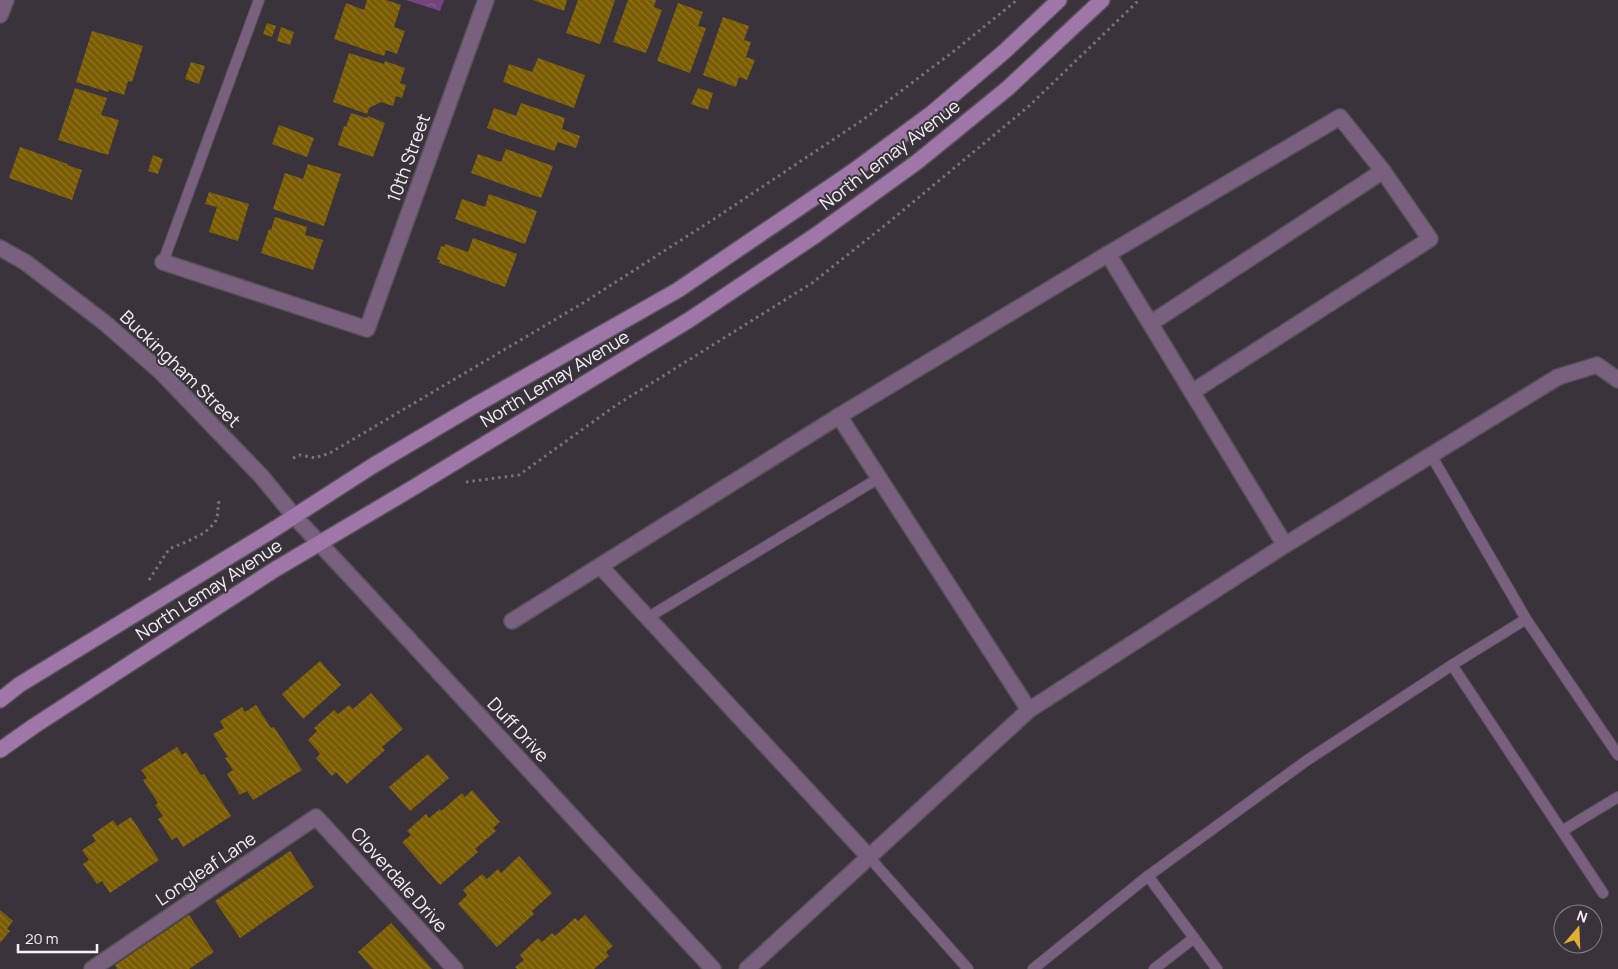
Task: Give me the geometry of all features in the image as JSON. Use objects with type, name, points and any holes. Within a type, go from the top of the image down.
[{"type":"main road","name":"North Lemay Avenue","points":[[0,700],[19,685],[374,465],[678,290],[852,172],[932,113],[1005,51],[1058,0]]},
{"type":"main road","name":"North Lemay Avenue","points":[[0,750],[274,570],[680,325],[816,235],[917,162],[1008,88],[1102,0]]},
{"type":"street","points":[[0,16],[6,0]]},
{"type":"street","name":"10th Street","points":[[163,262],[367,329],[486,0]]},
{"type":"street","points":[[512,621],[839,416],[1340,117],[1383,171],[1430,238],[1192,392]]},
{"type":"street","points":[[1151,323],[1383,171]]},
{"type":"street","name":"Buckingham Street","points":[[0,248],[25,262],[105,322],[161,372],[262,477],[294,516]]},
{"type":"street","points":[[1108,254],[1285,545]]},
{"type":"street","points":[[747,969],[1028,710],[1285,545],[1558,377],[1597,365],[1618,380]]},
{"type":"street","points":[[839,416],[1028,710]]},
{"type":"street","name":"Duff Drive","points":[[294,516],[713,969]]},
{"type":"street","points":[[600,566],[869,857]]},
{"type":"street","name":"Longleaf Lane","points":[[92,969],[316,817]]},
{"type":"street","name":"Cloverdale Drive","points":[[316,817],[455,969]]},
{"type":"lane","points":[[163,262],[259,0]]},
{"type":"lane","points":[[1431,455],[1526,618],[1618,754]]},
{"type":"lane","points":[[647,618],[879,478]]},
{"type":"lane","points":[[1033,969],[1148,876],[1306,761],[1526,618]]},
{"type":"lane","points":[[1452,665],[1603,893]]},
{"type":"lane","points":[[1562,831],[1618,797]]},
{"type":"lane","points":[[869,857],[968,969]]},
{"type":"lane","points":[[1148,876],[1217,969]]},
{"type":"lane","points":[[1154,969],[1194,938]]},
{"type":"path","points":[[293,458],[300,455],[315,458],[330,453],[591,298],[864,120],[1017,0]]},
{"type":"path","points":[[519,475],[615,406],[812,283],[1029,106],[1139,0]]},
{"type":"path","points":[[169,549],[204,533],[215,523],[218,503],[223,500]]},
{"type":"green space","points":[[406,0],[444,0],[440,11]]},
{"type":"building","points":[[367,0],[386,0],[401,5],[394,27],[405,31],[397,54],[386,50],[384,56],[334,39],[346,3],[364,10]]},
{"type":"building","points":[[533,0],[567,0],[564,11]]},
{"type":"building","points":[[578,0],[615,0],[600,44],[566,33]]},
{"type":"building","points":[[628,0],[656,0],[654,7],[662,10],[646,53],[613,42]]},
{"type":"building","points":[[678,3],[703,12],[698,26],[706,28],[690,73],[657,61]]},
{"type":"building","points":[[723,17],[749,26],[744,40],[751,42],[746,57],[755,60],[747,80],[739,77],[736,87],[703,75]]},
{"type":"building","points":[[267,23],[276,26],[272,37],[263,34]]},
{"type":"building","points":[[281,27],[294,32],[290,45],[277,41]]},
{"type":"building","points":[[92,31],[143,46],[132,82],[128,81],[124,95],[76,82]]},
{"type":"building","points":[[349,53],[384,64],[385,61],[405,68],[400,83],[406,85],[402,98],[396,96],[393,106],[381,102],[369,108],[367,114],[333,102]]},
{"type":"building","points":[[538,58],[585,75],[574,108],[503,82],[509,64],[532,72]]},
{"type":"building","points":[[191,62],[205,66],[199,84],[185,79]]},
{"type":"building","points":[[75,88],[107,98],[101,115],[119,120],[108,155],[58,140]]},
{"type":"building","points":[[698,88],[713,93],[708,110],[691,104]]},
{"type":"building","points":[[521,103],[565,118],[562,129],[580,136],[576,148],[558,142],[554,151],[487,128],[494,108],[516,116]]},
{"type":"building","points":[[351,113],[367,118],[368,116],[385,123],[373,157],[338,145],[344,126],[346,127]]},
{"type":"building","points":[[279,125],[314,138],[307,157],[272,144]]},
{"type":"building","points":[[20,147],[82,170],[72,200],[9,178]]},
{"type":"building","points":[[506,149],[553,166],[541,198],[471,173],[478,154],[501,162]]},
{"type":"building","points":[[153,155],[163,159],[158,174],[148,171]]},
{"type":"building","points":[[308,164],[341,174],[324,226],[273,209],[285,173],[303,179]]},
{"type":"building","points":[[209,192],[249,204],[238,241],[209,232],[217,207],[205,204]]},
{"type":"building","points":[[489,194],[537,211],[525,244],[455,219],[462,199],[485,207]]},
{"type":"building","points":[[275,217],[307,227],[305,235],[323,240],[313,270],[261,253]]},
{"type":"building","points":[[473,238],[517,254],[505,287],[439,263],[440,260],[437,259],[441,246],[444,247],[445,244],[468,252]]},
{"type":"building","points":[[320,661],[341,685],[303,719],[282,694]]},
{"type":"building","points":[[371,693],[403,729],[382,747],[385,750],[347,784],[336,772],[332,776],[316,758],[320,754],[308,740],[317,731],[314,728],[334,710],[338,714],[349,705],[353,709]]},
{"type":"building","points":[[256,705],[271,728],[274,727],[302,770],[253,800],[247,791],[240,795],[227,774],[233,770],[225,758],[228,757],[213,734],[224,728],[220,721],[242,707],[245,712]]},
{"type":"building","points":[[177,747],[182,755],[186,752],[201,775],[204,774],[231,816],[183,847],[177,837],[172,840],[158,819],[163,816],[155,805],[158,803],[143,780],[147,778],[141,770]]},
{"type":"building","points":[[428,754],[449,778],[410,811],[389,787]]},
{"type":"building","points":[[472,790],[500,822],[493,828],[496,831],[475,849],[478,852],[440,885],[402,842],[411,835],[407,831],[426,814],[429,818],[440,809],[441,811],[462,793],[465,797]]},
{"type":"building","points":[[131,817],[159,860],[110,893],[102,881],[97,884],[83,864],[89,860],[82,850],[96,841],[92,835],[113,820],[117,826]]},
{"type":"building","points":[[290,851],[314,887],[240,938],[215,901]]},
{"type":"building","points":[[519,856],[552,893],[532,911],[534,914],[497,947],[458,904],[467,895],[463,890],[482,874],[487,879],[498,869],[501,873]]},
{"type":"building","points":[[0,910],[13,921],[7,929],[10,931],[0,943]]},
{"type":"building","points":[[189,915],[214,952],[189,969],[117,969],[115,965]]},
{"type":"building","points":[[585,915],[613,946],[606,952],[609,956],[594,969],[517,969],[515,967],[524,960],[520,955],[538,938],[542,942],[552,933],[555,936],[575,918],[578,921]]},
{"type":"building","points":[[391,923],[432,969],[373,969],[358,952]]}]
